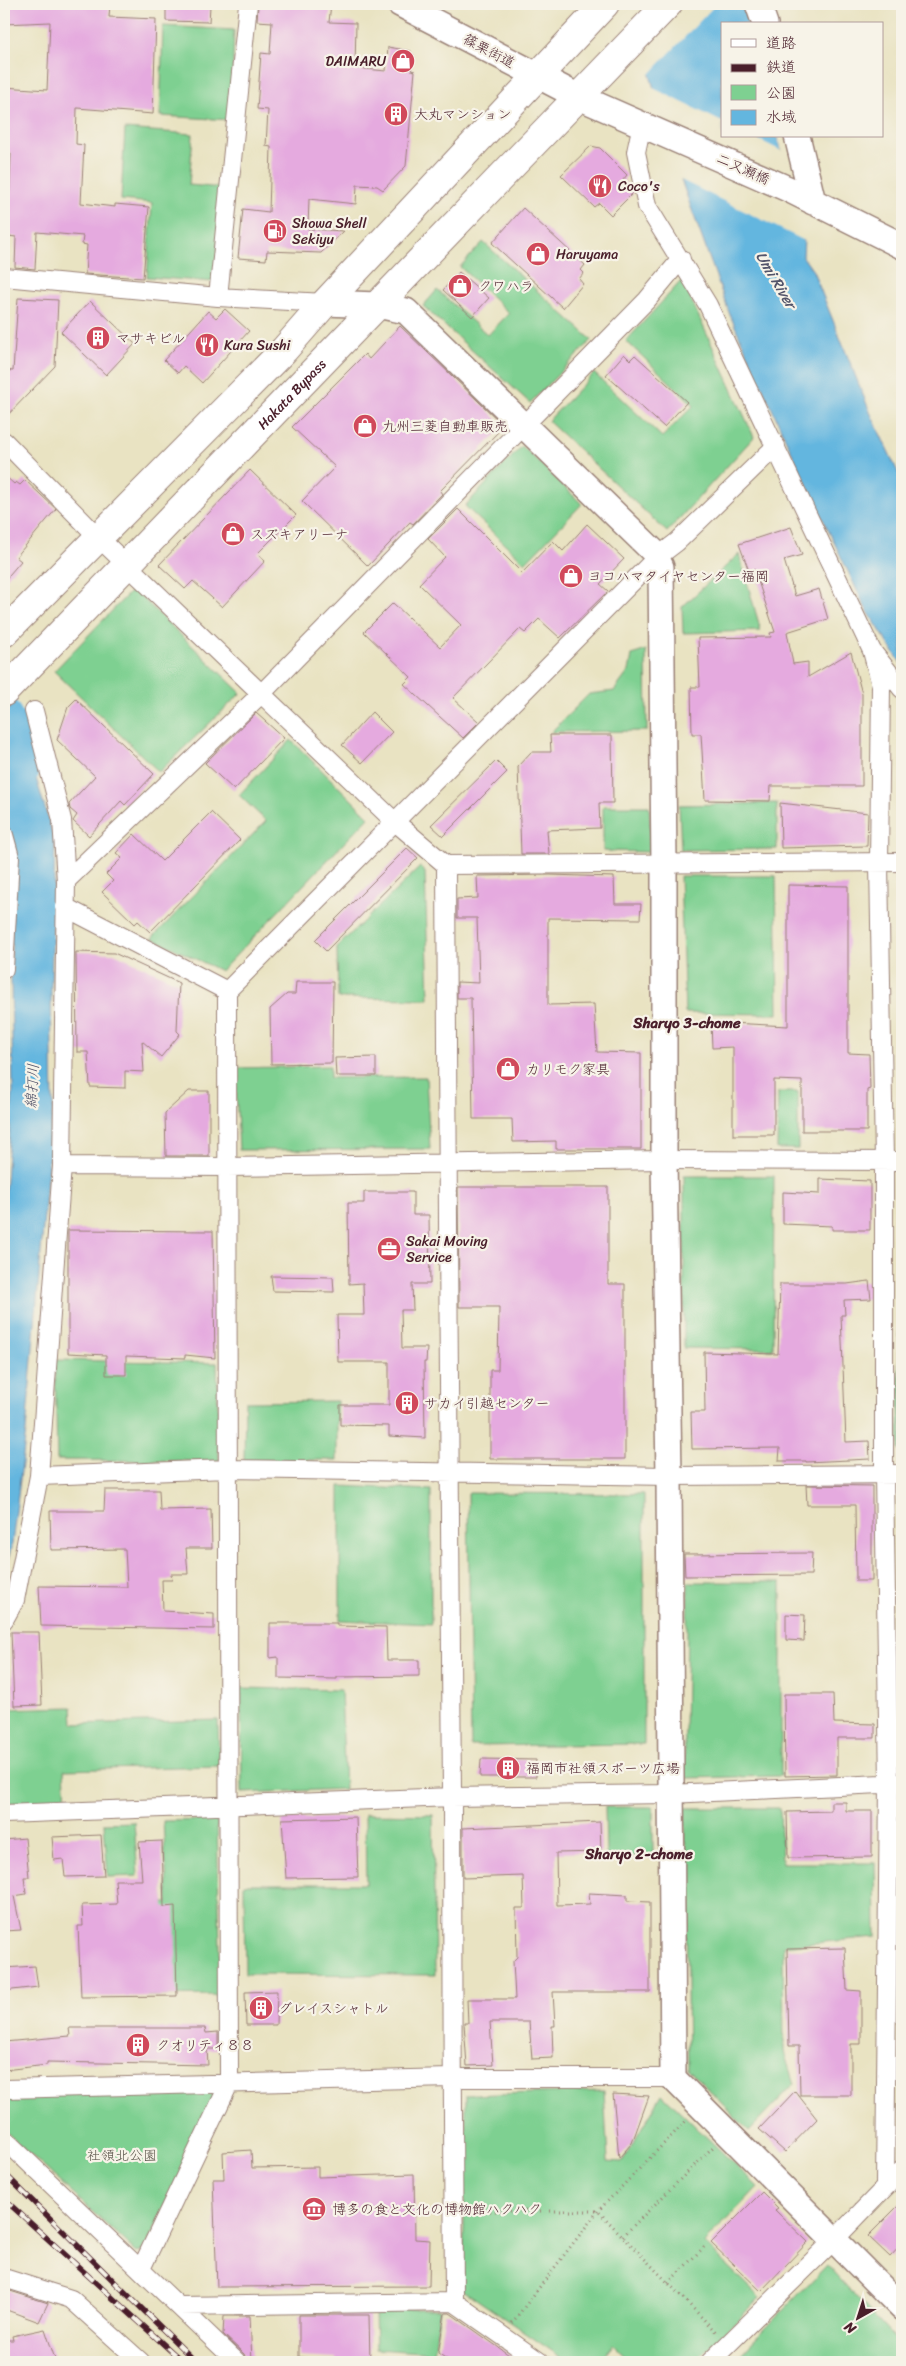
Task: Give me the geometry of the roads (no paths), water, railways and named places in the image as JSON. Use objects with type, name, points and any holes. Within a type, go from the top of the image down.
[{"type":"highway","name":"Hakata Bypass","points":[[9,687],[668,4]]},
{"type":"highway","points":[[4,634],[284,350],[325,303],[600,6]]},
{"type":"street","points":[[218,297],[248,4]]},
{"type":"street","name":"篠栗街道","points":[[400,4],[579,97]]},
{"type":"street","points":[[758,4],[764,22]]},
{"type":"street","name":"二又瀬橋","points":[[579,97],[788,189],[902,246]]},
{"type":"street","points":[[642,124],[636,152],[647,206],[708,306],[872,651],[880,685],[879,863],[884,1161],[884,1474],[896,1783],[885,2186]]},
{"type":"street","points":[[797,138],[813,202]]},
{"type":"street","points":[[66,881],[262,693],[523,424],[647,300],[681,259]]},
{"type":"street","points":[[4,277],[218,297],[377,305],[406,311],[653,551],[660,567],[664,864],[664,1160],[669,1476],[673,2078],[833,2241],[902,2308]]},
{"type":"street","points":[[4,441],[99,538],[394,821],[446,864],[902,862]]},
{"type":"street","points":[[141,2269],[230,2084],[227,991],[656,558],[677,542],[776,446]]},
{"type":"street","points":[[872,651],[902,689]]},
{"type":"street","points":[[4,1620],[15,1600],[39,1476],[62,1166],[66,881],[62,820],[34,711]]},
{"type":"street","points":[[4,835],[10,857],[4,969]]},
{"type":"street","points":[[446,864],[446,1164],[452,1797],[451,2078],[454,2302]]},
{"type":"street","points":[[65,907],[227,991]]},
{"type":"street","points":[[62,1166],[227,1167],[664,1160],[902,1161]]},
{"type":"street","points":[[39,1476],[227,1469],[669,1476],[902,1474]]},
{"type":"street","points":[[4,1814],[230,1807],[452,1797],[670,1794],[896,1783]]},
{"type":"street","points":[[4,2089],[451,2078],[673,2078]]},
{"type":"street","points":[[4,2139],[237,2362]]},
{"type":"street","points":[[710,2362],[902,2170]]},
{"type":"street","points":[[4,2278],[71,2299],[141,2362]]},
{"type":"street","points":[[180,2306],[454,2302],[540,2362]]},
{"type":"water","name":"Umi River","points":[[629,4],[742,4],[747,22],[721,22],[721,138],[778,138],[804,238],[803,257],[813,271],[870,412],[902,481],[902,665],[865,607],[800,471],[730,315],[680,177]]},
{"type":"water","points":[[18,717],[55,842],[51,990],[53,1108],[26,1431],[12,1544],[4,1578],[4,1205],[13,1091],[11,977],[13,846],[4,812],[4,737]]},
{"type":"waterway","name":"綿打川","points":[[4,712],[16,731],[25,768]]},
{"type":"railway","points":[[5,2174],[196,2362]]},
{"type":"railway","points":[[4,2199],[183,2362]]},
{"type":"place","name":"DAIMARU","points":[[403,61]]},
{"type":"place","name":"大丸マンション","points":[[396,114]]},
{"type":"place","name":"Coco's","points":[[600,186]]},
{"type":"place","name":"Showa Shell Sekiyu","points":[[275,231]]},
{"type":"place","name":"Haruyama","points":[[538,254]]},
{"type":"place","name":"クワハラ","points":[[460,286]]},
{"type":"place","name":"マサキビル","points":[[98,338]]},
{"type":"place","name":"Kura Sushi","points":[[207,345]]},
{"type":"place","name":"九州三菱自動車販売","points":[[365,426]]},
{"type":"place","name":"スズキアリーナ","points":[[233,534]]},
{"type":"place","name":"ヨコハマタイヤセンター福岡","points":[[571,576]]},
{"type":"place","name":"カリモク家具","points":[[508,1069]]},
{"type":"place","name":"Sakai Moving Service","points":[[389,1249]]},
{"type":"place","name":"サカイ引越センター","points":[[407,1403]]},
{"type":"place","name":"福岡市社領スポーツ広場","points":[[508,1768]]},
{"type":"place","name":"グレイスシャトル","points":[[261,2008]]},
{"type":"place","name":"クオリティ８８","points":[[138,2045]]},
{"type":"place","name":"博多の食と文化の博物館ハクハク","points":[[314,2209]]},
{"type":"district","name":"Sharyo 3-chome","points":[[687,1023]]},
{"type":"district","name":"Sharyo 2-chome","points":[[639,1854]]},
{"type":"park label","name":"社領北公園","points":[[122,2155]]}]
